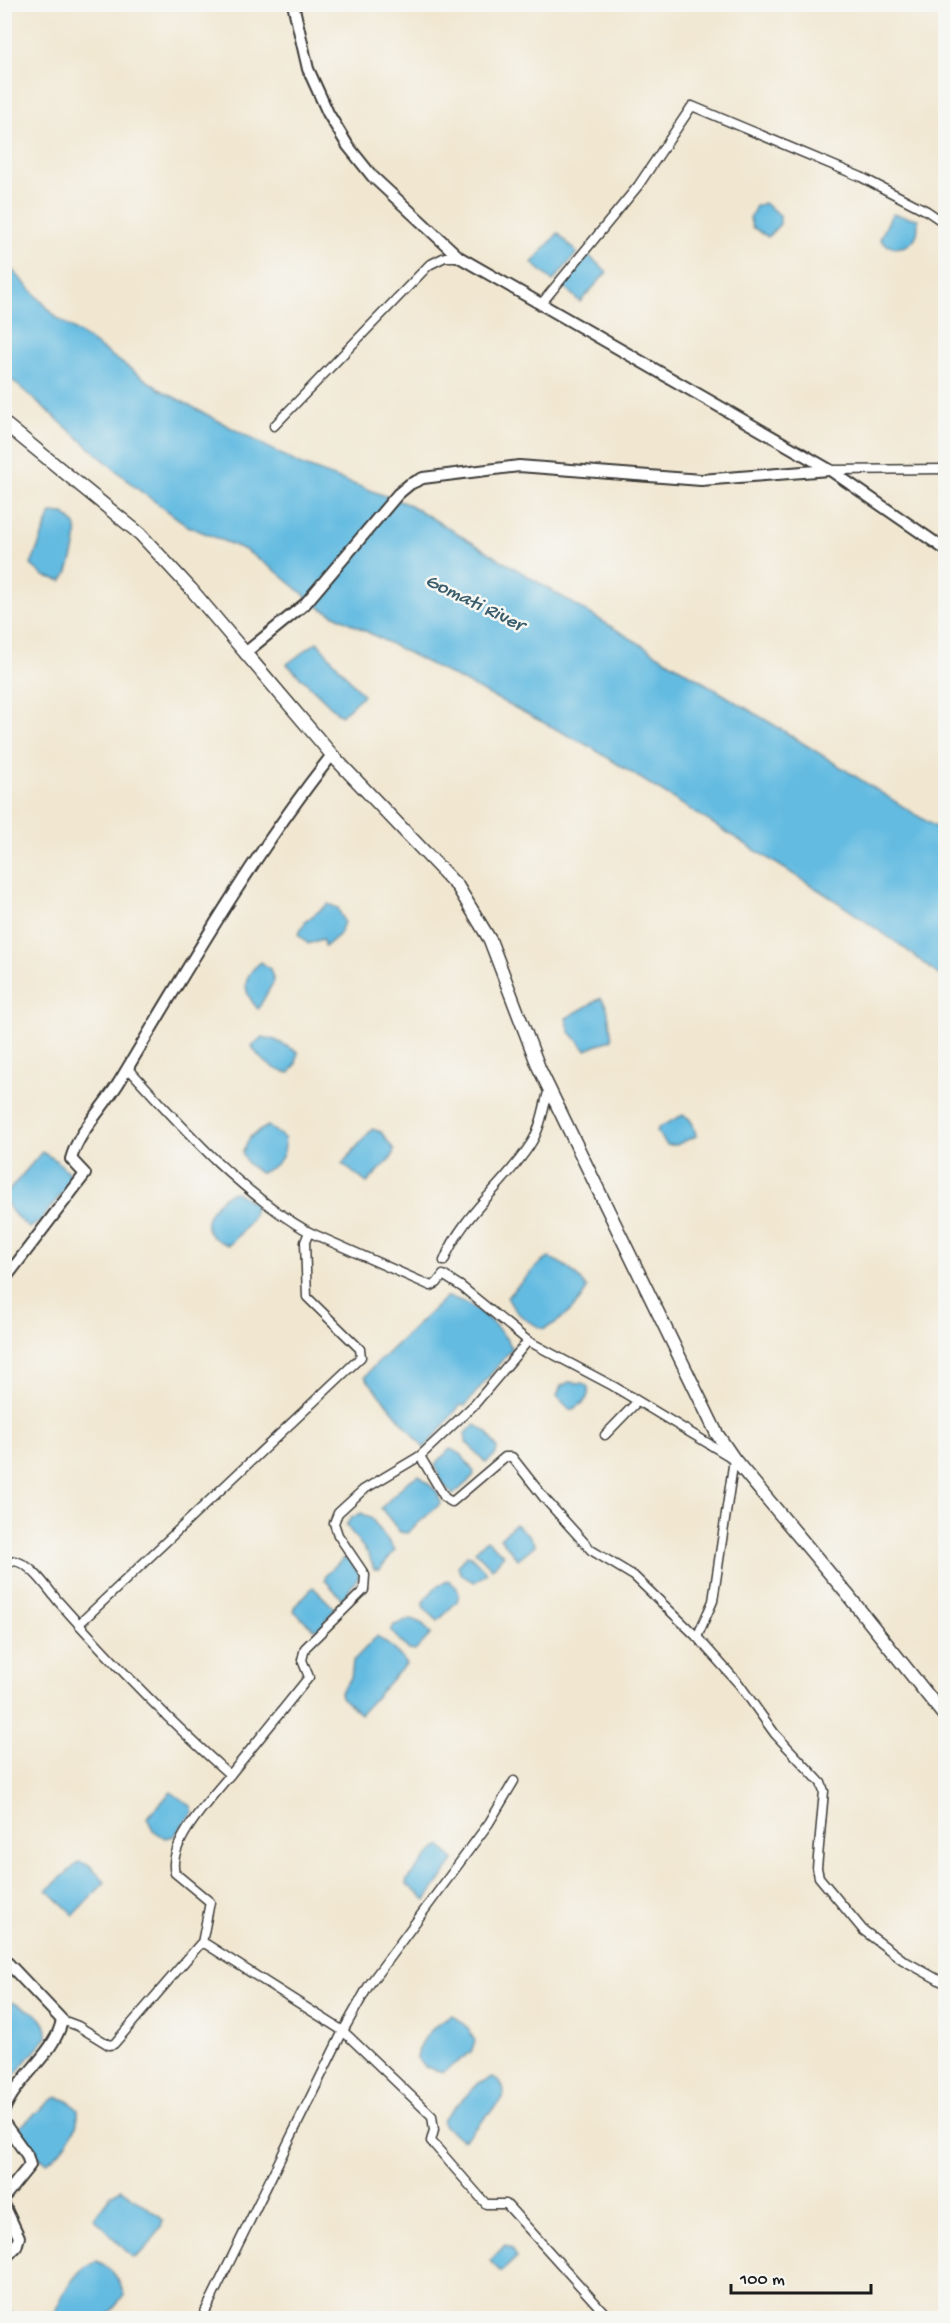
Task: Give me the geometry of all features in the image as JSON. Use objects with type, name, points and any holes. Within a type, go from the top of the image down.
[{"type":"main road","points":[[4,423],[140,534],[332,755],[458,887],[490,940],[549,1088],[703,1408],[734,1459],[847,1594],[945,1718]]},
{"type":"street","points":[[293,4],[308,69],[328,113],[348,146],[372,176],[459,257],[830,470],[945,550]]},
{"type":"street","points":[[541,304],[638,186],[692,106],[836,166],[927,211],[945,224]]},
{"type":"street","points":[[274,426],[429,265],[445,257],[459,257]]},
{"type":"street","points":[[245,653],[304,604],[398,495],[410,484],[423,478],[519,466],[701,480],[830,470],[945,469]]},
{"type":"street","points":[[4,1281],[85,1174],[71,1159],[74,1147],[128,1068],[268,843],[332,755]]},
{"type":"street","points":[[128,1068],[194,1139],[257,1194],[309,1232],[431,1286],[437,1283],[443,1275],[462,1287],[528,1341],[734,1459],[713,1601],[697,1637]]},
{"type":"street","points":[[444,1261],[448,1250],[477,1210],[531,1144],[549,1088]]},
{"type":"street","points":[[79,1624],[361,1357],[360,1349],[307,1297],[305,1242],[309,1232]]},
{"type":"street","points":[[4,1959],[62,2020],[78,2026],[109,2045],[114,2044],[202,1943],[210,1902],[175,1873],[174,1858],[194,1820],[309,1677],[302,1660],[305,1648],[364,1590],[365,1575],[338,1535],[334,1523],[338,1513],[363,1490],[420,1456],[475,1404],[528,1341]]},
{"type":"street","points":[[605,1435],[637,1402]]},
{"type":"street","points":[[420,1456],[446,1498],[452,1502],[506,1457],[512,1457],[591,1550],[634,1576],[697,1637],[739,1684],[775,1734],[821,1783],[824,1791],[817,1868],[819,1877],[864,1930],[903,1960],[945,1984]]},
{"type":"street","points":[[4,1564],[15,1561],[29,1568],[79,1624],[195,1744],[230,1775]]},
{"type":"street","points":[[202,2319],[343,2031],[369,1985],[489,1823],[514,1781]]},
{"type":"street","points":[[202,1943],[343,2031],[432,2116],[434,2130],[431,2141],[477,2196],[486,2204],[506,2204],[609,2319]]},
{"type":"street","points":[[4,2110],[17,2088],[58,2035],[62,2020]]},
{"type":"street","points":[[4,2123],[27,2155],[30,2165],[4,2197]]},
{"type":"street","points":[[4,2205],[19,2237],[16,2247],[4,2259]]},
{"type":"street","points":[[4,2314],[9,2319]]},
{"type":"water","points":[[764,203],[780,215],[780,224],[768,237],[752,227],[750,218],[756,206]]},
{"type":"water","points":[[892,214],[918,219],[917,234],[910,244],[894,247],[880,239]]},
{"type":"water","points":[[558,233],[577,253],[553,281],[532,263]]},
{"type":"water","points":[[588,255],[607,272],[580,302],[562,285]]},
{"type":"water","name":"Gomati River","points":[[4,261],[56,317],[161,390],[299,464],[410,505],[779,728],[934,826],[945,836],[945,980],[903,947],[833,899],[589,746],[319,607],[277,572],[245,550],[188,526],[135,487],[5,374]]},
{"type":"water","points":[[51,513],[64,514],[74,524],[76,530],[73,554],[62,581],[44,576],[31,565]]},
{"type":"water","points":[[317,642],[363,695],[341,716],[287,664]]},
{"type":"water","points":[[328,904],[338,908],[344,922],[339,935],[325,947],[322,939],[308,944],[298,934],[306,921]]},
{"type":"water","points":[[261,962],[270,969],[274,981],[258,1009],[249,996],[246,984],[250,973]]},
{"type":"water","points":[[601,998],[607,1007],[612,1039],[586,1050],[570,1032],[566,1018]]},
{"type":"water","points":[[262,1037],[275,1040],[298,1052],[296,1064],[290,1073],[273,1067],[255,1051],[252,1046]]},
{"type":"water","points":[[683,1115],[691,1121],[696,1136],[676,1145],[667,1145],[657,1132],[659,1127]]},
{"type":"water","points":[[268,1126],[284,1138],[284,1151],[276,1164],[260,1173],[248,1164],[242,1153],[251,1136]]},
{"type":"water","points":[[372,1129],[381,1132],[394,1150],[392,1157],[367,1183],[342,1164]]},
{"type":"water","points":[[42,1152],[56,1160],[74,1178],[39,1222],[29,1228],[10,1209],[5,1195]]},
{"type":"water","points":[[236,1192],[255,1204],[246,1226],[229,1245],[211,1235],[207,1228],[207,1221],[209,1214],[221,1200],[229,1193]]},
{"type":"water","points":[[549,1258],[571,1270],[587,1288],[569,1312],[544,1329],[522,1317],[507,1297],[540,1263]]},
{"type":"water","points":[[446,1297],[475,1308],[493,1323],[512,1348],[465,1406],[461,1405],[424,1448],[365,1377]]},
{"type":"water","points":[[569,1382],[582,1383],[588,1387],[588,1396],[584,1402],[570,1410],[557,1396],[561,1386]]},
{"type":"water","points":[[476,1425],[488,1433],[497,1448],[496,1454],[486,1463],[466,1442],[465,1433]]},
{"type":"water","points":[[450,1449],[461,1454],[474,1472],[473,1477],[453,1495],[440,1480],[435,1465]]},
{"type":"water","points":[[419,1475],[437,1492],[441,1503],[407,1533],[400,1532],[381,1508],[407,1482]]},
{"type":"water","points":[[361,1513],[372,1519],[395,1550],[380,1569],[374,1569],[369,1555],[346,1525],[351,1518]]},
{"type":"water","points":[[515,1524],[529,1535],[535,1545],[518,1559],[500,1538]]},
{"type":"water","points":[[487,1540],[504,1555],[492,1569],[475,1551]]},
{"type":"water","points":[[467,1555],[471,1556],[487,1573],[475,1582],[464,1576],[458,1565]]},
{"type":"water","points":[[343,1558],[349,1560],[360,1575],[342,1599],[325,1580],[326,1575]]},
{"type":"water","points":[[448,1580],[457,1588],[459,1595],[457,1601],[438,1621],[424,1608],[423,1602],[435,1588]]},
{"type":"water","points":[[313,1587],[335,1609],[320,1628],[314,1629],[294,1611],[294,1607]]},
{"type":"water","points":[[412,1619],[423,1624],[431,1634],[415,1651],[409,1650],[391,1631],[394,1625]]},
{"type":"water","points":[[377,1636],[395,1650],[406,1664],[360,1714],[341,1697],[340,1692],[351,1678],[353,1661]]},
{"type":"water","points":[[171,1792],[191,1806],[193,1812],[174,1836],[165,1838],[153,1830],[147,1818]]},
{"type":"water","points":[[441,1846],[454,1861],[426,1900],[406,1884],[407,1879],[432,1852]]},
{"type":"water","points":[[79,1862],[89,1865],[105,1882],[74,1915],[47,1890]]},
{"type":"water","points":[[11,2002],[36,2014],[45,2024],[47,2037],[5,2086],[5,2003]]},
{"type":"water","points":[[452,2015],[468,2028],[475,2041],[471,2052],[443,2072],[425,2067],[417,2058],[421,2045],[440,2022]]},
{"type":"water","points":[[492,2078],[502,2086],[503,2098],[466,2138],[461,2140],[442,2123],[443,2119],[479,2083]]},
{"type":"water","points":[[59,2097],[70,2102],[78,2110],[78,2118],[69,2140],[47,2163],[24,2148],[15,2131],[53,2099]]},
{"type":"water","points":[[121,2189],[163,2221],[151,2243],[133,2258],[94,2218],[112,2194]]},
{"type":"water","points":[[505,2245],[512,2249],[517,2257],[501,2272],[490,2261]]},
{"type":"water","points":[[97,2261],[115,2275],[125,2295],[105,2318],[53,2318],[59,2302],[75,2276],[89,2264]]}]
